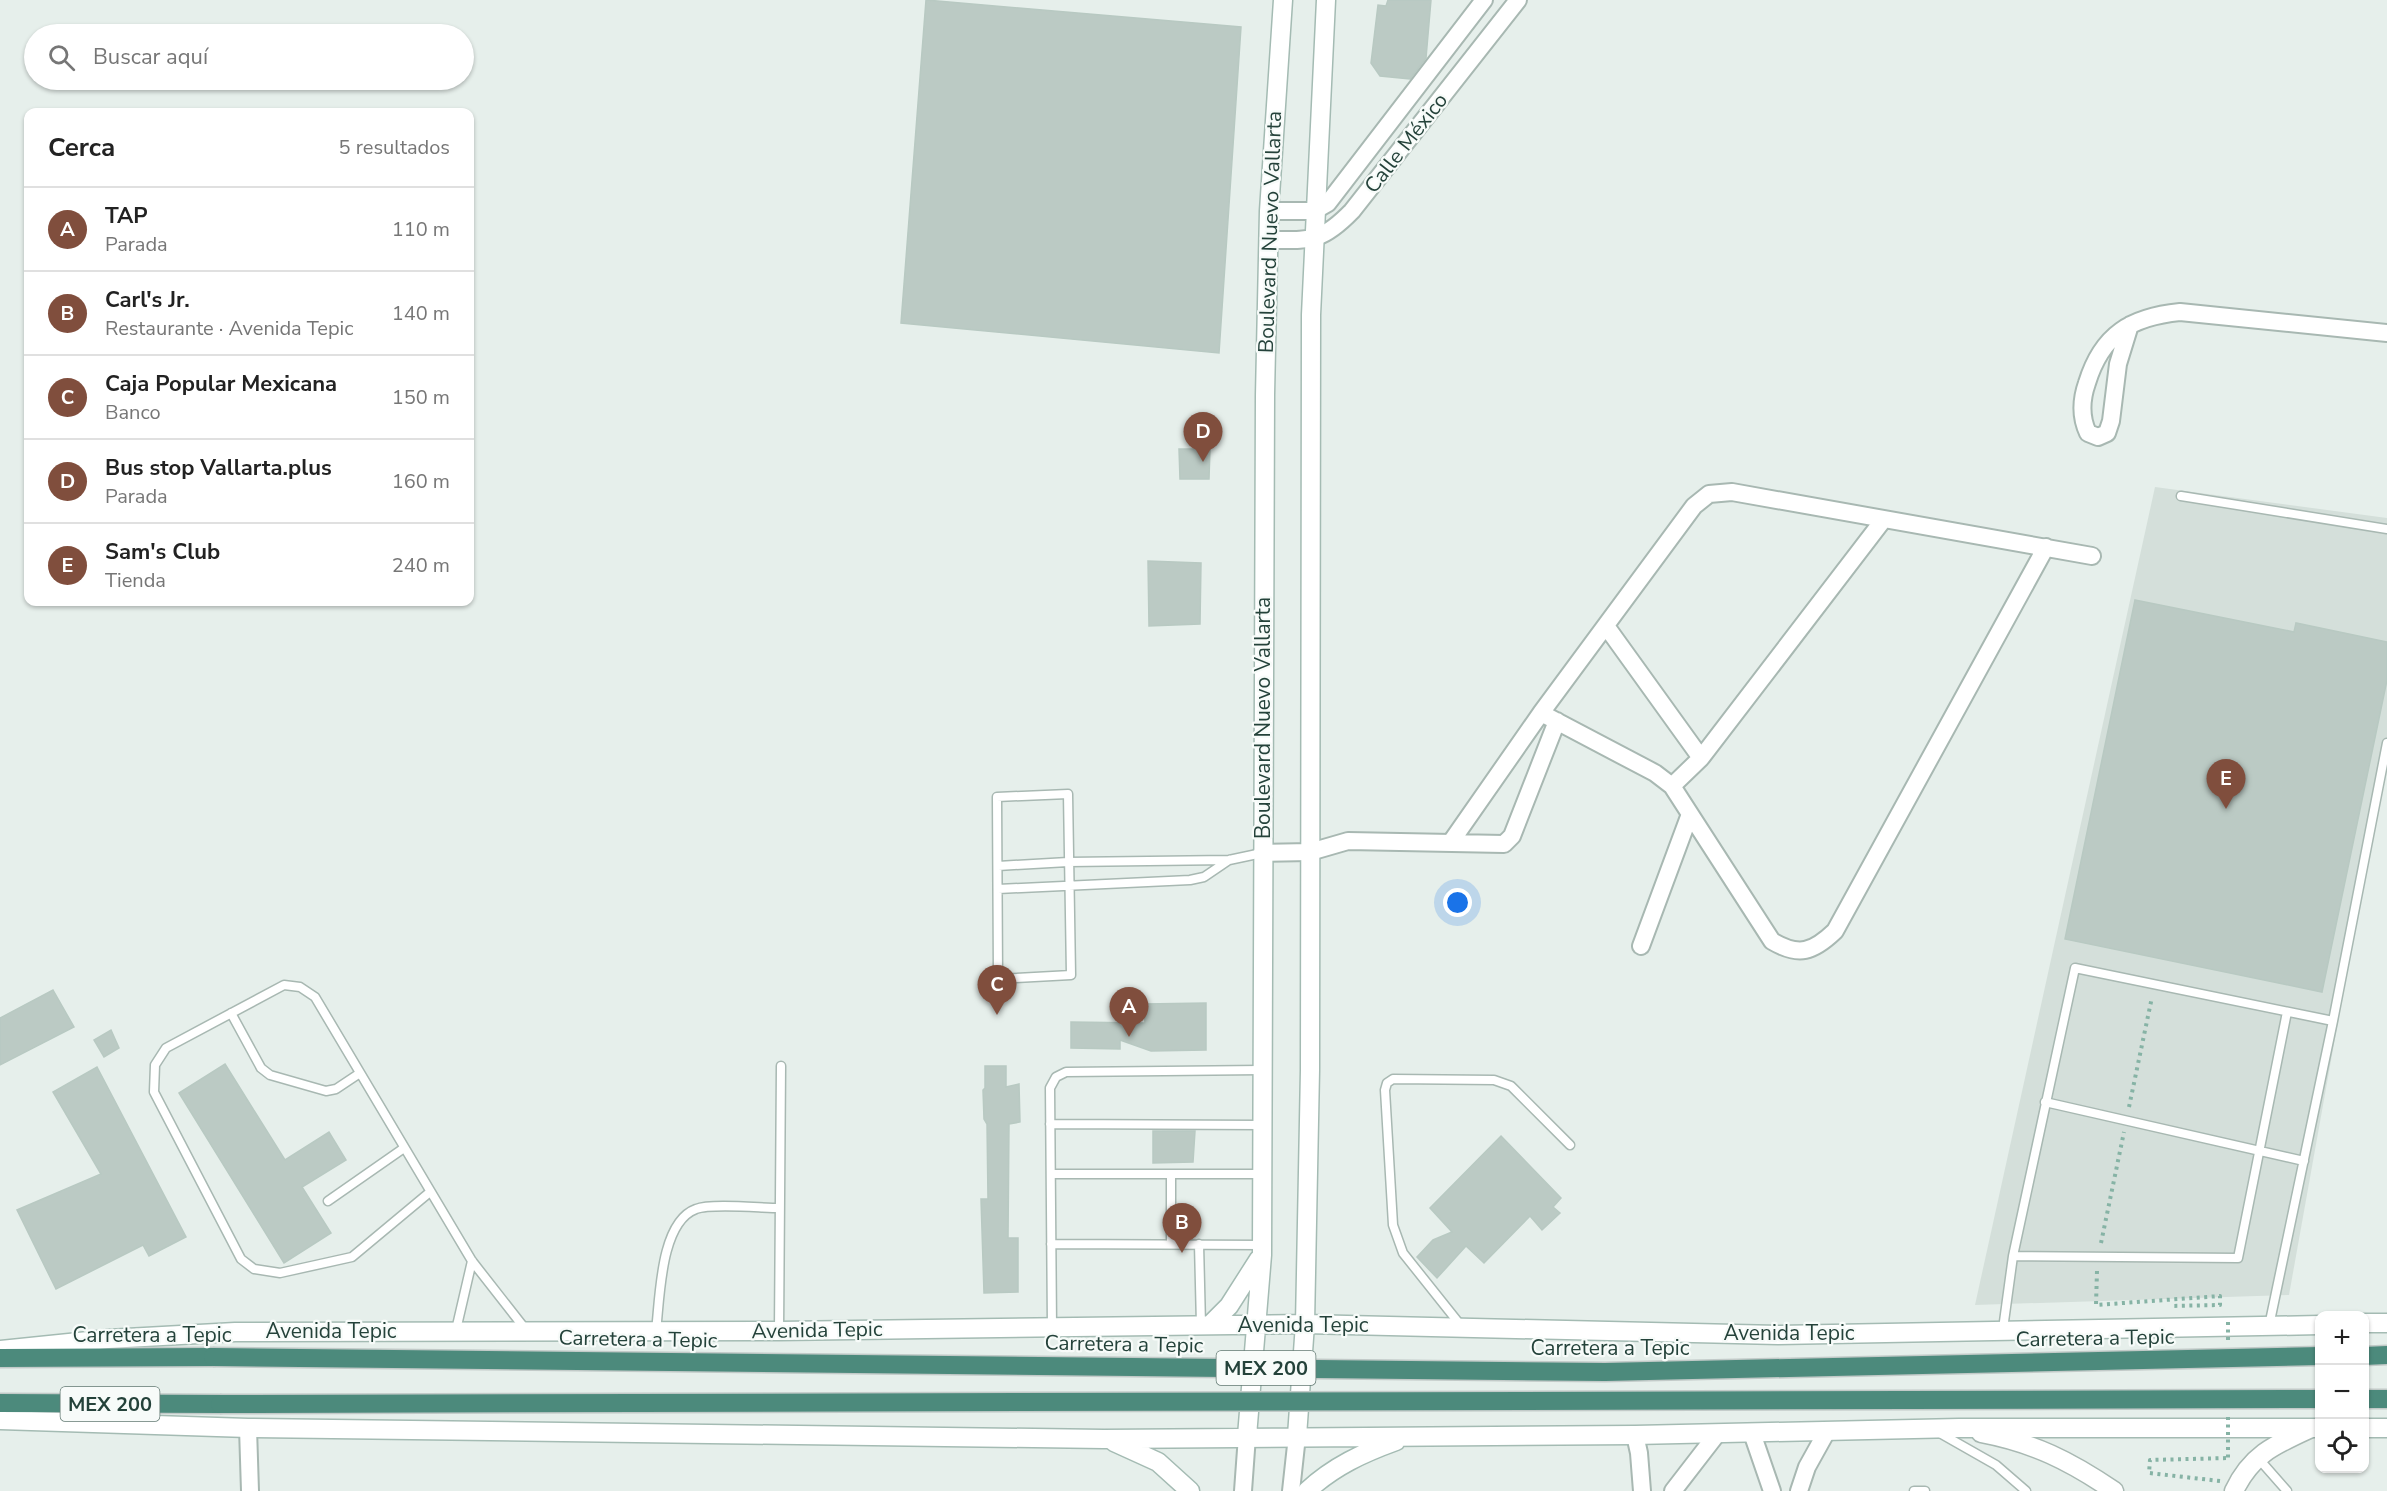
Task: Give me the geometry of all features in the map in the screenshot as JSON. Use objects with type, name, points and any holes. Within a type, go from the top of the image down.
[{"type":"highway","points":[[2369,1356],[2387,1355]]},
{"type":"highway","name":"Carretera a Tepic","points":[[0,1358],[213,1358],[1605,1372],[2315,1356]]},
{"type":"highway","name":"MEX 200","points":[[0,1403],[2315,1399]]},
{"type":"highway","points":[[2369,1399],[2387,1399]]},
{"type":"main road","name":"Boulevard Nuevo Vallarta","points":[[1247,1436],[1262,1250],[1262,853],[1268,240],[1283,0]]},
{"type":"main road","name":"Boulevard Nuevo Vallarta","points":[[1297,1436],[1305,1324],[1310,852],[1309,406],[1314,211],[1326,0]]},
{"type":"main road","points":[[1206,1325],[1234,1299],[1262,1250]]},
{"type":"main road","points":[[2369,1323],[2387,1323]]},
{"type":"main road","name":"Avenida Tepic","points":[[0,1350],[108,1339],[235,1332],[779,1331],[1305,1324],[1778,1335],[2003,1329],[2315,1325]]},
{"type":"main road","points":[[0,1420],[248,1428],[1104,1439],[1247,1436],[1717,1434],[1959,1428],[2314,1429]]},
{"type":"main road","points":[[1959,1428],[2006,1437],[2041,1448],[2076,1465],[2114,1491]]},
{"type":"main road","points":[[2369,1428],[2387,1428]]},
{"type":"main road","points":[[2236,1487],[2248,1466],[2258,1458],[2277,1444],[2314,1429]]},
{"type":"main road","points":[[1307,1491],[1338,1467],[1364,1452],[1410,1437]]},
{"type":"main road","points":[[1104,1439],[1158,1462],[1190,1491]]},
{"type":"street","name":"Calle México","points":[[1314,211],[1339,192],[1484,0]]},
{"type":"street","name":"Calle México","points":[[1313,240],[1337,227],[1352,211],[1518,0]]},
{"type":"street","points":[[1269,211],[1314,211]]},
{"type":"street","points":[[1268,240],[1313,240]]},
{"type":"street","points":[[2130,325],[2118,364],[2111,421],[2107,433],[2098,437],[2088,433],[2083,423],[2082,398],[2092,365],[2106,343],[2130,325],[2151,315],[2180,312],[2387,333]]},
{"type":"street","points":[[1451,842],[1541,713],[1694,506],[1709,494],[1732,492],[2092,556]]},
{"type":"street","points":[[1672,786],[1701,758],[1884,519]]},
{"type":"street","points":[[1541,713],[1655,772],[1672,786],[1772,941],[1787,950],[1805,951],[1821,944],[1834,931],[2046,548]]},
{"type":"street","points":[[1606,626],[1701,758]]},
{"type":"street","points":[[1262,853],[1310,852],[1348,841],[1451,842],[1494,846],[1504,844],[1512,836],[1557,721]]},
{"type":"street","points":[[1641,946],[1690,814]]},
{"type":"street","points":[[248,1428],[250,1491]]},
{"type":"street","points":[[1799,1491],[1807,1467],[1827,1431]]},
{"type":"street","points":[[1752,1433],[1772,1491]]},
{"type":"street","points":[[1673,1491],[1717,1434]]},
{"type":"street","points":[[1635,1435],[1642,1491]]},
{"type":"street","points":[[1243,1491],[1247,1436]]},
{"type":"street","points":[[1291,1491],[1297,1436]]},
{"type":"lane","points":[[2181,496],[2387,529]]},
{"type":"lane","points":[[2269,1326],[2333,1021],[2387,743]]},
{"type":"lane","points":[[1068,794],[1071,975],[998,979],[998,866],[997,797],[1068,794]]},
{"type":"lane","points":[[998,866],[1068,862],[1229,860],[1262,853]]},
{"type":"lane","points":[[998,890],[1190,880],[1204,877],[1229,860]]},
{"type":"lane","points":[[2003,1329],[2013,1256],[2075,968],[2333,1021]]},
{"type":"lane","points":[[430,1192],[352,1257],[280,1274],[254,1269],[241,1259],[154,1092],[155,1065],[166,1048],[231,1013],[284,985],[300,987],[315,998],[472,1261],[527,1332]]},
{"type":"lane","points":[[2013,1256],[2238,1258],[2287,1012]]},
{"type":"lane","points":[[231,1013],[261,1068],[270,1075],[326,1091],[336,1089],[360,1073]]},
{"type":"lane","points":[[779,1331],[781,1066]]},
{"type":"lane","points":[[1052,1327],[1050,1088],[1056,1077],[1066,1072],[1263,1070]]},
{"type":"lane","points":[[1462,1328],[1403,1252],[1393,1225],[1385,1090],[1387,1083],[1393,1078],[1494,1080],[1511,1086],[1570,1145]]},
{"type":"lane","points":[[2045,1102],[2304,1161]]},
{"type":"lane","points":[[1050,1124],[1263,1125]]},
{"type":"lane","points":[[328,1201],[404,1148]]},
{"type":"lane","points":[[1051,1174],[1262,1174]]},
{"type":"lane","points":[[1171,1174],[1171,1244]]},
{"type":"lane","points":[[656,1331],[664,1265],[674,1228],[683,1215],[698,1208],[779,1208]]},
{"type":"lane","points":[[1051,1244],[1199,1244],[1262,1250]]},
{"type":"lane","points":[[1199,1244],[1206,1325]]},
{"type":"lane","points":[[456,1330],[472,1261]]},
{"type":"lane","points":[[1932,1429],[1996,1465],[2026,1491]]},
{"type":"lane","points":[[2258,1458],[2282,1489]]},
{"type":"lane","points":[[1914,1491],[1925,1491]]},
{"type":"path","points":[[2149,1307],[2220,1305],[2220,1296],[2096,1305],[2098,1258],[2155,985]]},
{"type":"path","points":[[2228,1458],[2150,1460],[2149,1473],[2236,1487]]},
{"type":"shaded area","points":[[2155,487],[2387,518],[2387,748],[2289,1295],[1975,1305]]},
{"type":"building","points":[[926,0],[1241,27],[1219,353],[901,323]]},
{"type":"building","points":[[1388,0],[1431,0],[1426,58],[1410,79],[1380,76],[1371,63],[1378,5],[1386,6]]},
{"type":"building","points":[[1179,449],[1210,449],[1209,479],[1180,479]]},
{"type":"building","points":[[1148,561],[1201,563],[1200,624],[1149,626]]},
{"type":"building","points":[[2135,600],[2294,632],[2296,623],[2387,642],[2387,680],[2322,992],[2065,939]]},
{"type":"building","points":[[53,990],[74,1027],[0,1065],[0,1018]]},
{"type":"building","points":[[1206,1003],[1206,1050],[1151,1051],[1120,1040],[1120,1049],[1071,1048],[1071,1022],[1145,1023],[1144,1004]]},
{"type":"building","points":[[111,1030],[119,1048],[104,1057],[94,1040]]},
{"type":"building","points":[[225,1064],[285,1160],[329,1132],[346,1160],[302,1187],[331,1233],[284,1263],[179,1093]]},
{"type":"building","points":[[985,1066],[1006,1066],[1006,1087],[1019,1084],[1020,1122],[1009,1124],[1008,1238],[1018,1238],[1018,1292],[984,1293],[981,1199],[988,1199],[987,1124],[984,1119],[983,1090],[985,1088]]},
{"type":"building","points":[[97,1067],[186,1237],[149,1256],[143,1245],[56,1289],[17,1210],[101,1174],[53,1092]]},
{"type":"building","points":[[1153,1131],[1195,1131],[1193,1162],[1153,1163]]},
{"type":"building","points":[[1501,1136],[1561,1198],[1553,1207],[1560,1213],[1542,1230],[1530,1216],[1484,1263],[1466,1246],[1437,1278],[1417,1257],[1433,1240],[1452,1232],[1430,1208]]},
{"type":"place","name":"Bus stop Vallarta.plus","points":[[1203,462]]},
{"type":"place","name":"Sam's Club","points":[[2226,809]]},
{"type":"place","name":"Caja Popular Mexicana","points":[[997,1015]]},
{"type":"place","name":"TAP","points":[[1129,1037]]},
{"type":"place","name":"Carl's Jr.","points":[[1182,1253]]}]
